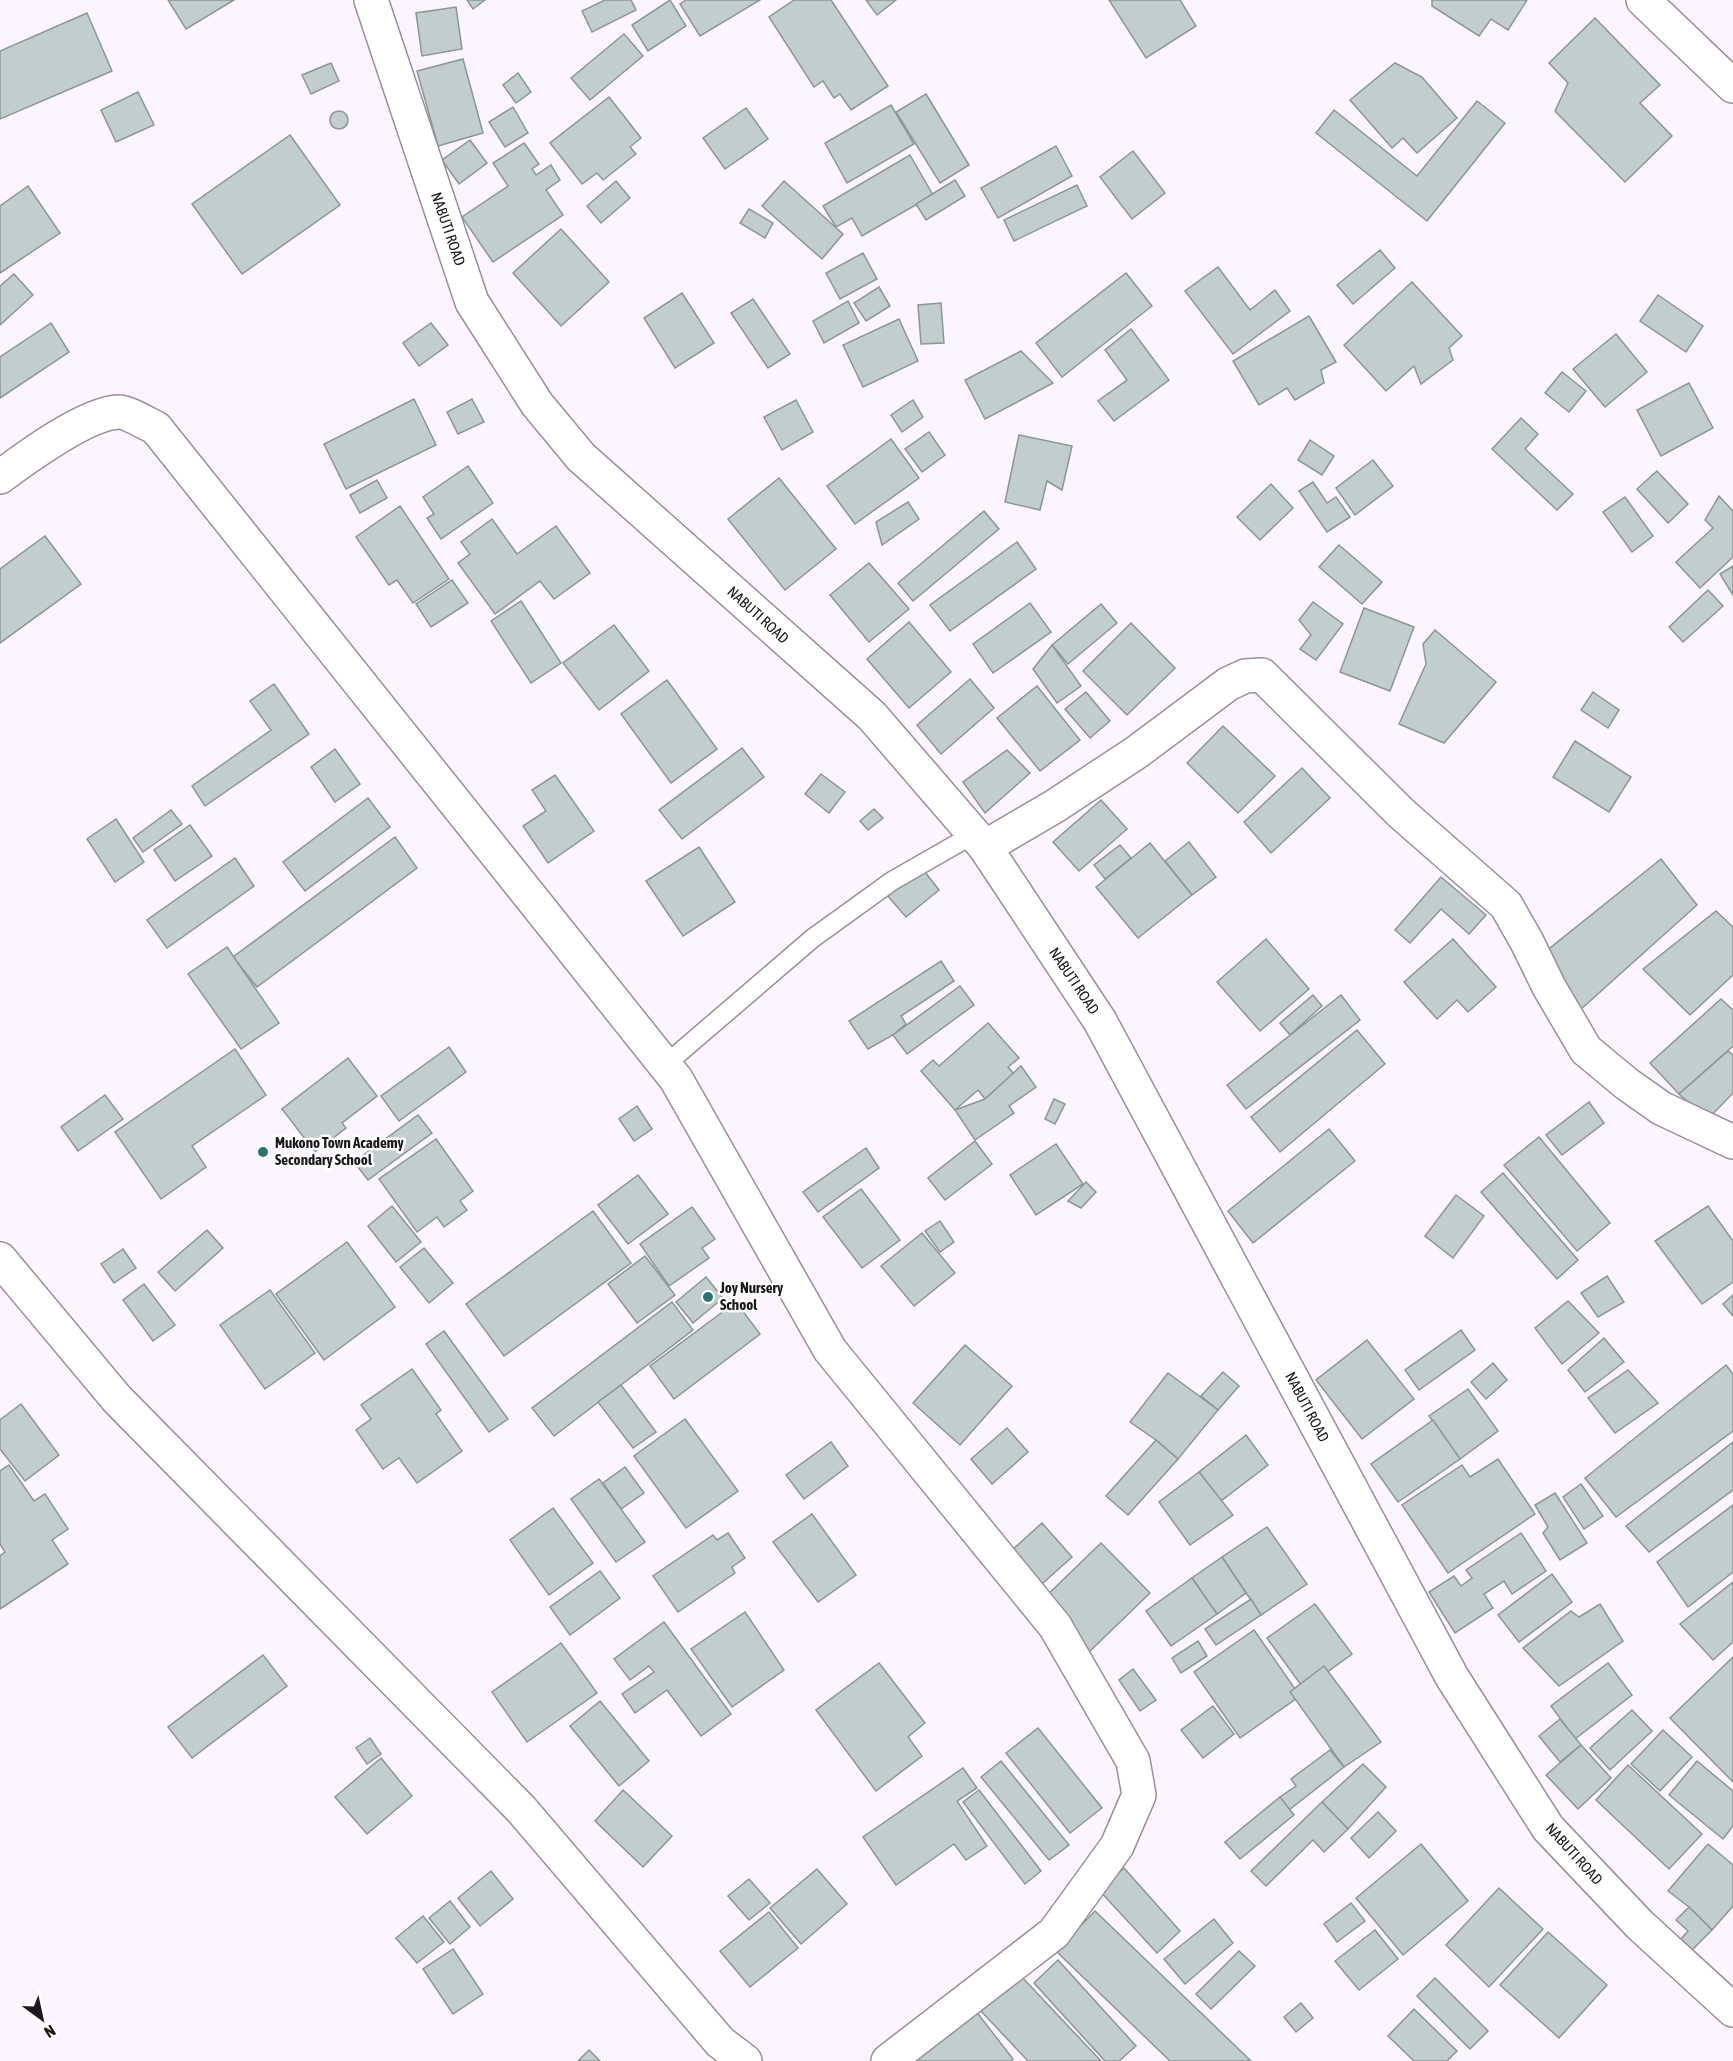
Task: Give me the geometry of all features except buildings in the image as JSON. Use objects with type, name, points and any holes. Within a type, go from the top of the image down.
[{"type":"street","name":"NABUTI ROAD","points":[[371,0],[472,302],[537,404],[581,457],[872,716],[980,840],[1100,1021],[1452,1677],[1535,1808],[1548,1828],[1641,1925],[1733,2010]]},
{"type":"street","points":[[1643,0],[1733,86]]},
{"type":"street","points":[[0,477],[89,419],[120,411],[156,428],[676,1079],[830,1350],[1054,1626],[1133,1761],[1139,1795],[1118,1846],[1054,1933],[888,2061]]},
{"type":"street","points":[[980,840],[1055,806],[1137,752],[1228,684],[1245,676],[1262,675],[1401,813],[1506,906],[1527,942],[1548,987],[1586,1050],[1627,1084],[1661,1108],[1733,1142]]},
{"type":"street","points":[[0,1259],[117,1399],[520,1809],[720,2042],[746,2061]]},
{"type":"lane","points":[[665,1065],[813,938],[892,881],[980,840]]},
{"type":"place","name":"Mukono Town Academy Secondary School","points":[[263,1152]]},
{"type":"place","name":"Joy Nursery School","points":[[708,1297]]}]
